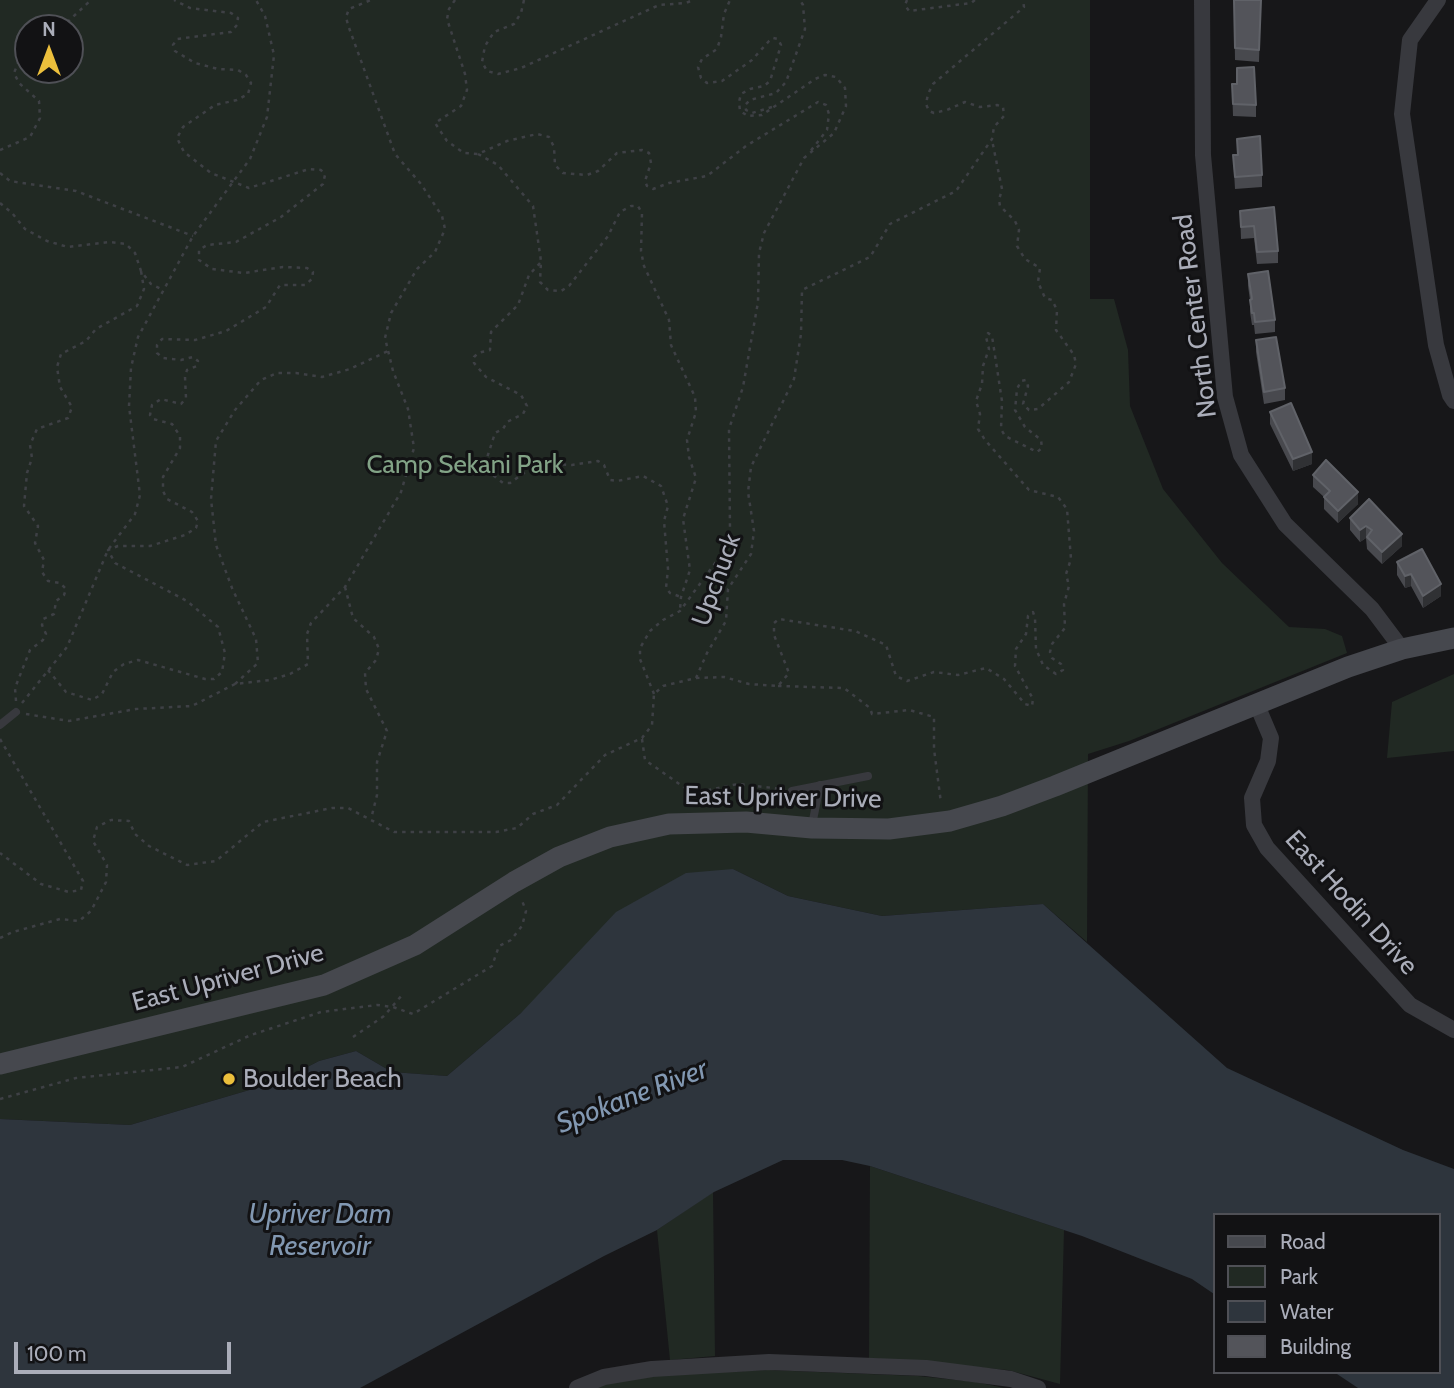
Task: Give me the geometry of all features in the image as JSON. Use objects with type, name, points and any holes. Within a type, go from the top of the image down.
[{"type":"main road","name":"East Upriver Drive","points":[[0,1064],[324,985],[415,945],[514,882],[559,857],[610,837],[669,824],[746,822],[812,828],[889,829],[950,821],[1002,806],[1055,786],[1348,667],[1402,649],[1454,638]]},
{"type":"street","name":"North Center Road","points":[[1202,0],[1203,155],[1226,397],[1241,455],[1285,524],[1372,609],[1402,649]]},
{"type":"street","points":[[1438,0],[1410,40],[1402,114],[1436,345],[1454,401]]},
{"type":"street","name":"East Hodin Drive","points":[[1257,705],[1271,738],[1268,761],[1252,797],[1254,825],[1267,848],[1410,1005],[1454,1030]]},
{"type":"street","points":[[577,1388],[604,1377],[652,1369],[769,1362],[926,1368],[1011,1379],[1038,1388]]},
{"type":"lane","points":[[0,725],[16,712]]},
{"type":"lane","points":[[792,790],[869,776]]},
{"type":"lane","points":[[812,828],[820,785]]},
{"type":"path","points":[[76,14],[91,0]]},
{"type":"path","points":[[108,550],[150,546],[185,535],[196,528],[198,521],[192,512],[167,499],[163,491],[163,477],[180,448],[180,436],[172,424],[153,419],[150,415],[152,405],[161,400],[181,404],[186,398],[187,370],[197,366],[198,361],[193,357],[181,360],[163,358],[157,353],[157,345],[162,339],[195,340],[226,331],[266,307],[280,285],[305,285],[312,279],[313,272],[307,268],[283,267],[244,273],[212,269],[199,260],[199,250],[207,244],[236,242],[281,217],[323,184],[325,174],[321,170],[309,169],[249,188],[211,173],[184,152],[177,138],[183,127],[215,105],[237,100],[248,94],[251,83],[246,75],[238,70],[218,69],[195,63],[175,51],[173,45],[177,39],[232,32],[238,18],[231,13],[190,8],[174,0]]},
{"type":"path","points":[[16,712],[67,647],[108,550],[135,514],[140,495],[129,405],[131,368],[138,338],[192,236],[250,159],[267,117],[274,55],[265,16],[256,0]]},
{"type":"path","points":[[235,684],[270,680],[290,674],[308,664],[307,634],[311,623],[345,587],[401,492],[414,448],[408,409],[393,371],[385,338],[391,313],[417,269],[435,251],[445,229],[442,216],[421,184],[395,154],[348,25],[346,17],[349,9],[370,0]]},
{"type":"path","points":[[455,0],[447,19],[465,74],[467,90],[461,106],[435,123],[447,141],[464,153],[478,154],[498,165],[533,206],[541,261],[540,282],[543,287],[561,291],[569,286],[608,236],[620,212],[631,205],[638,206],[642,213],[641,251],[644,266],[669,320],[670,345],[695,397],[696,412],[687,440],[696,478],[683,519],[690,570],[681,597],[680,611]]},
{"type":"path","points":[[524,0],[522,13],[514,24],[494,32],[485,46],[482,62],[487,71],[498,74],[521,68],[659,5],[693,0]]},
{"type":"path","points":[[730,0],[724,14],[717,49],[702,59],[698,67],[701,78],[707,83],[722,81],[752,61],[772,38],[778,39],[782,45],[770,81],[764,86],[741,94],[740,111],[748,116],[762,115],[825,75],[836,77],[845,88],[846,106],[834,133],[804,158]]},
{"type":"path","points":[[779,105],[752,113],[746,110],[745,105],[750,100],[776,93],[786,82],[805,29],[803,5],[800,0]]},
{"type":"path","points":[[908,0],[905,5],[909,11],[971,3],[975,0]]},
{"type":"path","name":"Upchuck","points":[[696,678],[726,621],[728,589],[751,554],[754,531],[748,492],[751,467],[794,379],[801,334],[802,290],[870,257],[890,224],[956,191],[992,139],[994,127],[1004,116],[1003,107],[980,107],[965,102],[934,113],[929,111],[926,104],[933,84],[1024,7],[1023,0]]},
{"type":"path","points":[[0,150],[30,137],[40,118],[39,101],[20,84]]},
{"type":"path","points":[[0,937],[60,919],[79,920],[91,911],[106,882],[107,865],[93,841],[97,827],[111,820],[129,821],[135,834],[149,846],[187,865],[216,861],[264,822],[340,808],[348,808],[394,832],[496,832],[517,828],[533,814],[556,804],[605,755],[642,738],[652,725],[654,694],[640,659],[640,648],[650,631],[680,611],[721,555],[730,530],[729,429],[743,387],[756,314],[759,253],[764,233],[804,158],[827,130],[829,114],[826,105],[818,102],[746,146],[707,176],[653,189],[647,186],[646,181],[651,163],[649,153],[642,150],[617,153],[598,171],[587,175],[563,173],[555,165],[554,147],[549,138],[537,134],[507,141],[478,154]]},
{"type":"path","points":[[778,686],[789,673],[775,635],[774,623],[779,619],[855,631],[886,645],[896,676],[907,681],[934,672],[958,676],[985,668],[1004,679],[1025,704],[1032,706],[1033,699],[1015,666],[1016,649],[1026,634],[1028,616],[1033,612],[1036,649],[1043,665],[1056,674],[1063,670],[1050,652],[1052,644],[1065,628],[1064,604],[1069,586],[1066,574],[1071,559],[1067,509],[1058,497],[1029,490],[985,440],[978,429],[980,414],[976,401],[989,349],[986,337],[988,333],[992,335],[1002,401],[1001,429],[1005,436],[1037,452],[1042,448],[1041,440],[1025,427],[1015,410],[1017,388],[1021,381],[1026,380],[1028,386],[1023,404],[1029,410],[1038,409],[1069,382],[1076,364],[1074,355],[1056,330],[1057,310],[1052,300],[1045,298],[1038,282],[1040,268],[1025,259],[1017,246],[1019,230],[1015,221],[1000,205],[1002,189],[992,139]]},
{"type":"path","points":[[0,173],[10,181],[76,191],[192,236]]},
{"type":"path","points":[[0,203],[25,229],[47,241],[68,247],[109,242],[126,244],[135,253],[144,289],[137,306],[96,328],[86,341],[61,354],[57,367],[60,387],[72,407],[68,418],[37,429],[30,445],[32,458],[27,473],[24,506],[38,526],[35,543],[44,559],[42,572],[48,581],[60,583],[66,589],[64,595],[56,601],[54,614],[43,619],[42,625],[46,634],[43,640],[30,650],[15,688],[16,712]]},
{"type":"path","points":[[541,261],[529,275],[518,304],[491,332],[489,350],[474,357],[474,363],[486,377],[521,395],[527,406],[523,414],[507,422],[503,429],[495,433],[486,461],[489,472],[503,483],[510,483],[524,473],[553,464],[572,465],[598,461],[604,465],[610,480],[643,476],[661,486],[668,506],[664,521],[668,569],[666,588],[670,593],[681,597]]},
{"type":"path","points":[[141,271],[151,284],[164,290]]},
{"type":"path","points":[[16,712],[69,720],[136,709],[192,706],[235,684],[258,663],[256,639],[232,588],[216,545],[211,499],[216,441],[235,410],[261,380],[277,373],[321,377],[351,369],[388,351]]},
{"type":"path","points":[[48,670],[66,692],[92,700],[102,694],[113,672],[124,664],[138,660],[205,679],[214,679],[222,672],[225,653],[218,627],[187,601],[115,563],[108,550]]},
{"type":"path","points":[[345,587],[353,618],[374,637],[379,649],[376,660],[365,673],[366,689],[387,731],[377,762],[377,795],[371,820]]},
{"type":"path","points":[[654,694],[663,686],[696,678],[724,677],[750,684],[844,688],[870,708],[872,714],[909,710],[934,717],[936,779],[941,803],[950,821]]},
{"type":"path","points":[[642,738],[645,760],[688,790],[704,791],[738,785],[792,790]]},
{"type":"path","points":[[0,739],[83,881],[80,890],[69,892],[41,884],[0,853]]},
{"type":"path","points":[[0,1099],[76,1078],[182,1067],[251,1035],[321,1012],[358,1006],[393,1007],[413,1014],[492,966],[499,946],[511,940],[522,926],[526,911],[514,882]]},
{"type":"path","points":[[353,1037],[384,1016],[403,994]]},
{"type":"green space","name":"Camp Sekani Park","points":[[0,0],[1090,0],[1090,299],[1114,299],[1128,350],[1130,406],[1163,489],[1222,563],[1289,627],[1325,629],[1342,636],[1347,653],[1129,741],[1088,754],[1087,942],[1043,904],[882,916],[788,896],[733,869],[521,1013],[447,1076],[392,1072],[356,1051],[319,1061],[280,1081],[130,1125],[0,1119]]},
{"type":"green space","points":[[1454,674],[1454,751],[1387,758],[1392,702]]},
{"type":"green space","points":[[870,1166],[1064,1230],[1060,1384],[1008,1370],[869,1358]]},
{"type":"green space","points":[[713,1192],[715,1356],[670,1360],[657,1230]]},
{"type":"green space","points":[[768,1370],[918,1376],[1004,1388],[593,1388],[652,1375]]},
{"type":"water","name":"Upriver Dam Reservoir","points":[[733,869],[788,896],[882,916],[1043,904],[1227,1068],[1403,1150],[1454,1169],[1454,1388],[1358,1388],[1337,1374],[1440,1374],[1440,1213],[1212,1213],[1212,1293],[1192,1279],[1082,1236],[870,1166],[842,1160],[783,1160],[714,1192],[657,1230],[360,1388],[0,1388],[0,1119],[130,1125],[280,1081],[319,1061],[356,1051],[392,1072],[447,1076],[521,1013],[616,912],[686,873]]},
{"type":"building","points":[[1234,0],[1261,0],[1259,50],[1235,48]]},
{"type":"building","points":[[1254,67],[1256,105],[1233,104],[1232,84],[1237,84],[1237,68]]},
{"type":"building","points":[[1260,136],[1262,175],[1235,177],[1233,155],[1238,155],[1237,139]]},
{"type":"building","points":[[1274,207],[1278,251],[1257,252],[1254,226],[1241,227],[1240,211]]},
{"type":"building","points":[[1268,271],[1275,320],[1255,322],[1248,274]]},
{"type":"building","points":[[1276,337],[1285,388],[1264,392],[1256,340]]},
{"type":"building","points":[[1291,403],[1312,452],[1293,459],[1270,412]]},
{"type":"building","points":[[1326,460],[1358,492],[1338,511],[1324,497],[1330,491],[1313,475]]},
{"type":"building","points":[[1369,499],[1402,534],[1382,552],[1367,537],[1372,530],[1366,526],[1360,530],[1350,518]]},
{"type":"building","points":[[1422,549],[1441,584],[1423,596],[1411,574],[1405,576],[1397,562]]},
{"type":"place","name":"Boulder Beach","points":[[229,1079]]},
{"type":"water label","name":"Spokane River","points":[[632,1097]]}]
